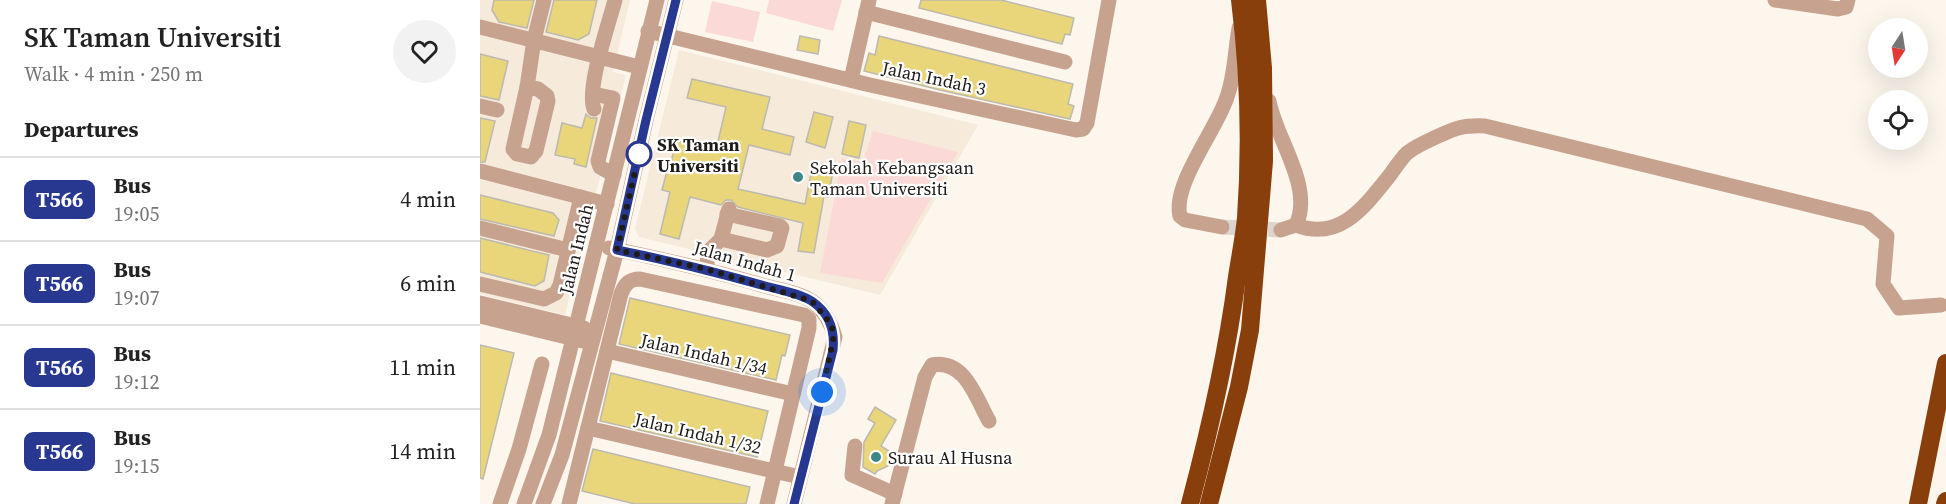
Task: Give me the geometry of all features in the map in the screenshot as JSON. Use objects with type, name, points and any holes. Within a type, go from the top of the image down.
[{"type":"highway","points":[[1209,504],[1239,387],[1250,330],[1264,161],[1263,68],[1257,0]]},
{"type":"highway","points":[[1190,504],[1209,434],[1231,324],[1246,219],[1248,99],[1241,6]]},
{"type":"highway","points":[[1918,504],[1946,363]]},
{"type":"street","points":[[527,87],[534,40],[544,0]]},
{"type":"street","points":[[615,0],[600,57],[594,101],[613,98],[646,120]]},
{"type":"street","name":"Jalan Indah","points":[[524,504],[549,435],[657,0]]},
{"type":"street","points":[[543,504],[562,455],[617,250],[676,0]]},
{"type":"street","name":"Jalan Indah 3","points":[[648,32],[1076,130],[1083,129],[1087,123],[1109,0]]},
{"type":"street","points":[[1776,0],[1839,9],[1846,7],[1848,0]]},
{"type":"street","points":[[851,80],[867,6],[1065,62]]},
{"type":"street","points":[[1222,226],[1185,220],[1179,216],[1178,201],[1182,188],[1219,118],[1228,94],[1241,6]]},
{"type":"street","points":[[480,27],[639,68]]},
{"type":"street","points":[[1263,68],[1272,117],[1300,190],[1300,217],[1289,227],[1316,230],[1333,228],[1344,223],[1374,196],[1407,153],[1447,131],[1464,125],[1485,126],[1868,219],[1887,236],[1883,284],[1899,308],[1941,305]]},
{"type":"street","points":[[613,98],[598,161],[600,168],[614,175]]},
{"type":"street","points":[[480,106],[497,110]]},
{"type":"street","points":[[480,171],[608,204]]},
{"type":"street","points":[[480,284],[544,299],[556,293],[560,285],[581,197]]},
{"type":"street","points":[[706,269],[709,252],[721,239],[728,212],[780,226],[777,246],[768,250],[721,239]]},
{"type":"street","points":[[480,228],[568,250]]},
{"type":"street","name":"Jalan Indah 1","points":[[597,245],[706,269],[812,301],[831,324],[834,336],[833,350],[794,504]]},
{"type":"street","points":[[569,504],[623,287],[633,279],[804,315],[809,319],[807,338],[767,504]]},
{"type":"street","points":[[480,303],[594,337]]},
{"type":"street","points":[[480,316],[575,332]]},
{"type":"street","name":"Jalan Indah 1/34","points":[[607,351],[793,394]]},
{"type":"street","points":[[500,504],[519,449],[542,364]]},
{"type":"street","points":[[855,446],[852,476],[893,499],[925,377],[932,365],[949,366],[962,373],[989,421]]},
{"type":"street","name":"Jalan Indah 1/32","points":[[588,428],[800,477]]},
{"type":"shaded area","points":[[480,0],[630,0],[613,72],[626,75],[565,315],[480,294]]},
{"type":"shaded area","points":[[769,0],[842,0],[833,31],[766,13]]},
{"type":"shaded area","points":[[712,1],[760,12],[753,42],[705,32]]},
{"type":"shaded area","name":"Sekolah Kebangsaan Taman Universiti","points":[[679,50],[978,125],[880,295],[639,237],[635,229]]},
{"type":"shaded area","points":[[873,131],[958,152],[882,283],[820,273],[842,158],[863,162]]},
{"type":"building","points":[[494,0],[534,0],[527,28],[499,22],[492,10]]},
{"type":"building","points":[[554,0],[597,0],[589,34],[578,40],[546,32]]},
{"type":"building","points":[[921,0],[1001,0],[1074,18],[1070,35],[1065,34],[1062,44],[919,8]]},
{"type":"building","points":[[800,36],[820,40],[818,54],[797,50]]},
{"type":"building","points":[[879,36],[1073,84],[1068,104],[1074,106],[1070,119],[864,71],[869,53],[875,55]]},
{"type":"building","points":[[480,54],[508,61],[499,100],[480,96]]},
{"type":"building","points":[[692,79],[770,97],[762,129],[794,137],[790,155],[749,145],[738,189],[805,204],[813,163],[834,167],[828,197],[824,196],[814,253],[798,251],[803,223],[738,207],[731,200],[726,200],[721,205],[690,197],[679,239],[660,234],[670,192],[662,190],[676,141],[716,150],[726,107],[687,98]]},
{"type":"building","points":[[814,112],[833,117],[825,148],[806,142]]},
{"type":"building","points":[[586,114],[591,118],[597,118],[586,167],[574,164],[575,159],[555,155],[562,123],[582,128]]},
{"type":"building","points":[[480,118],[495,121],[485,162],[480,162]]},
{"type":"building","points":[[849,121],[866,125],[859,158],[842,154]]},
{"type":"building","points":[[480,195],[553,213],[559,220],[554,236],[480,219]]},
{"type":"building","points":[[480,238],[549,255],[544,281],[535,286],[480,272]]},
{"type":"building","points":[[630,298],[790,335],[776,380],[619,344]]},
{"type":"building","points":[[480,345],[514,353],[483,479],[480,478]]},
{"type":"building","points":[[611,373],[768,411],[757,457],[600,421]]},
{"type":"building","points":[[875,407],[896,420],[881,446],[895,455],[888,466],[875,474],[863,467],[864,442],[875,423],[868,419]]},
{"type":"building","points":[[593,449],[750,487],[746,504],[635,504],[582,491]]},
{"type":"tunnel","points":[[1222,227],[1281,230]]},
{"type":"bus line","name":"T566","points":[[676,0],[617,250],[706,269],[793,294],[812,301],[822,310],[831,324],[834,336],[833,350],[794,504]]},
{"type":"place","name":"SK Taman Universiti","points":[[639,154]]},
{"type":"place","name":"Sekolah Kebangsaan Taman Universiti","points":[[798,177]]},
{"type":"place","name":"Surau Al Husna","points":[[876,457]]},
{"type":"route","points":[[639,154],[617,250],[706,269],[812,301],[822,310],[831,324],[834,336],[833,350],[822,392]]}]
